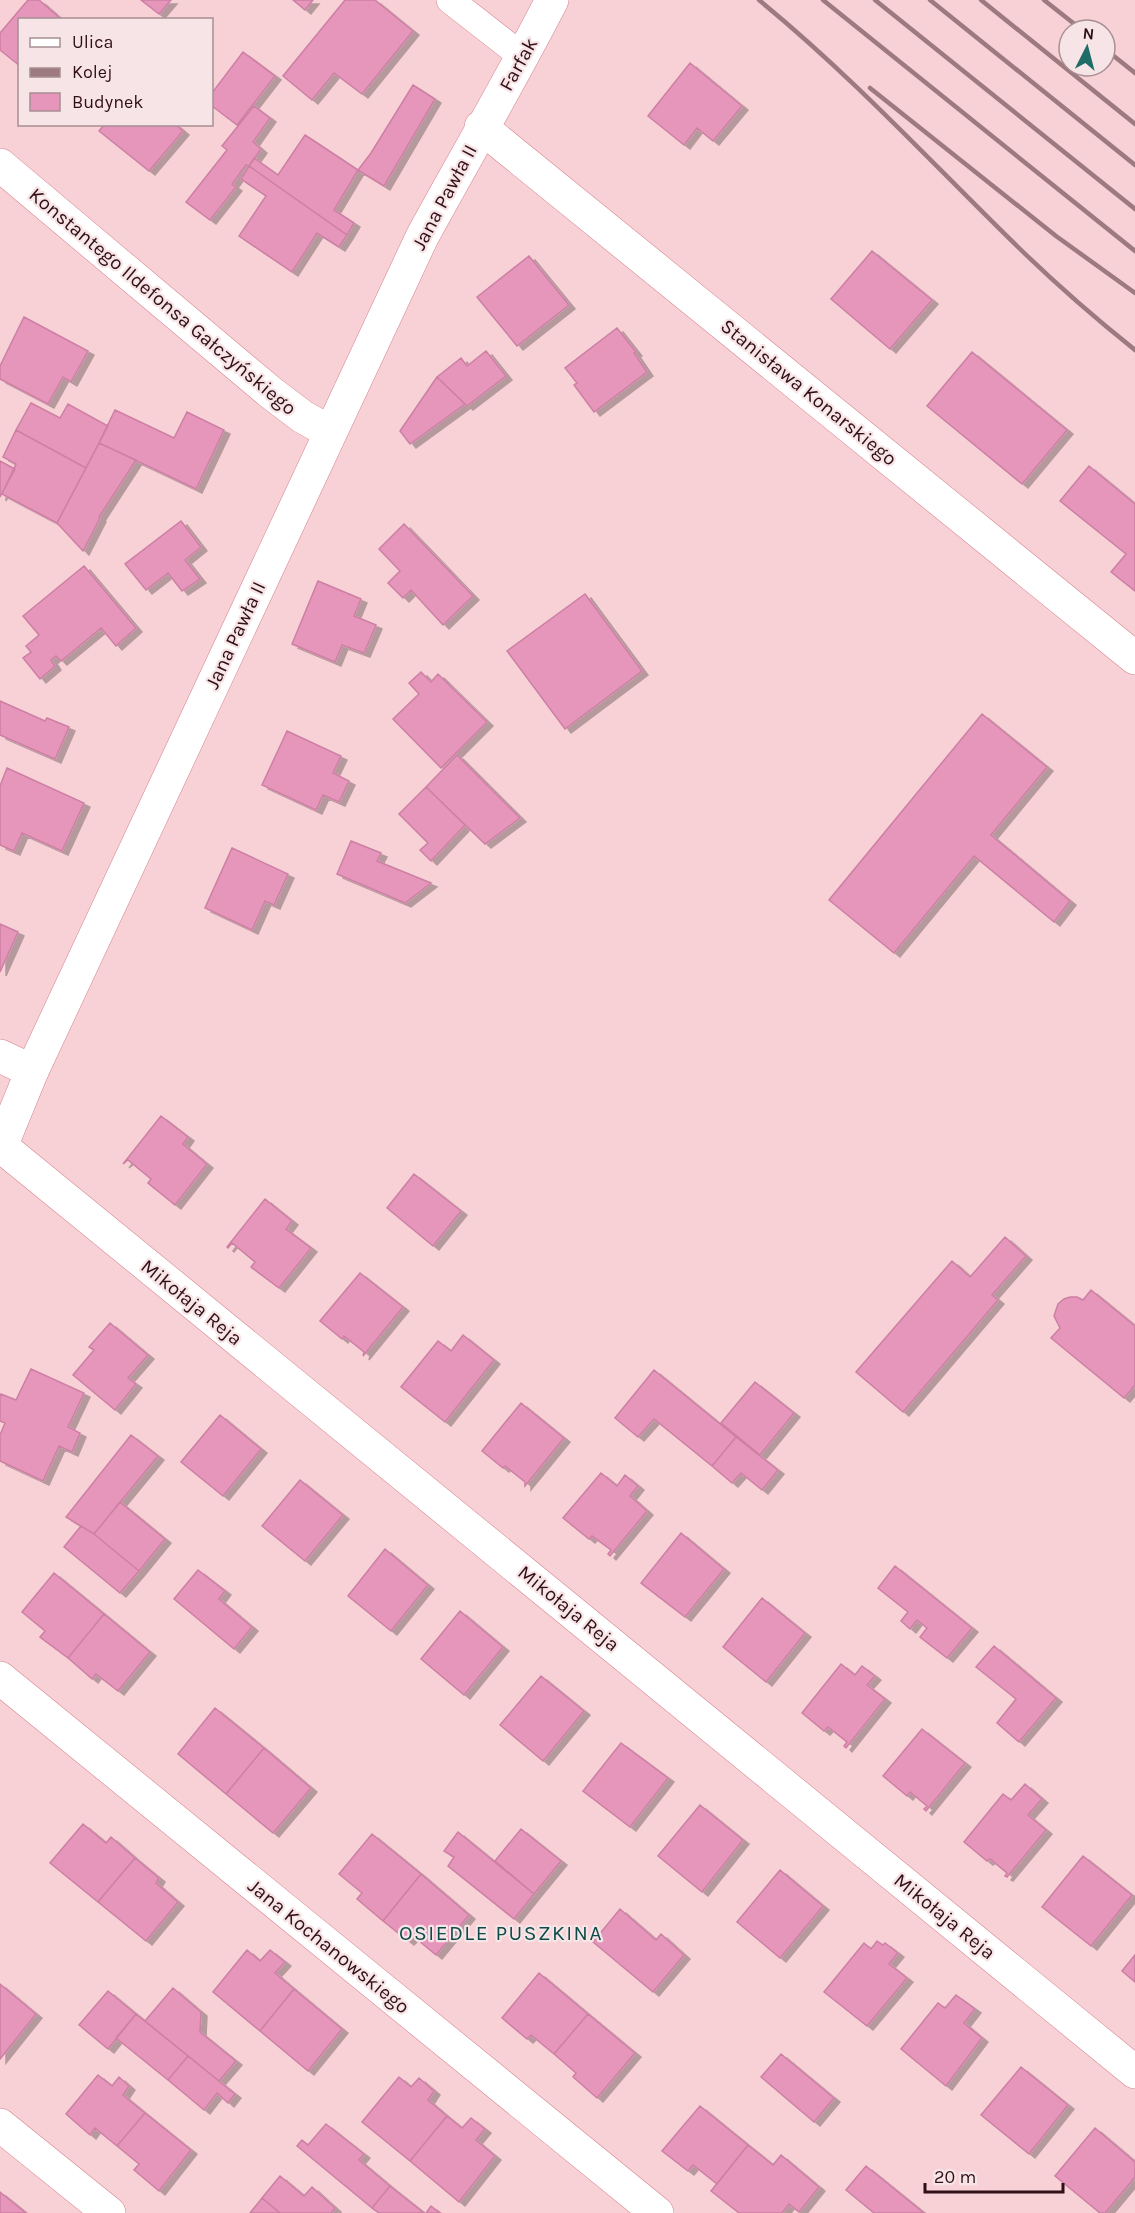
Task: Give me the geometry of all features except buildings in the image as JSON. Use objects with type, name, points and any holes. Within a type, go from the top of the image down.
[{"type":"street","name":"Farfak","points":[[481,127],[523,57],[552,0]]},
{"type":"street","name":"Jana Pawła II","points":[[1,1147],[32,1071],[330,432],[422,237],[481,127]]},
{"type":"street","name":"Stanisława Konarskiego","points":[[481,127],[1135,658]]},
{"type":"street","name":"Konstantego Ildefonsa Gałczyńskiego","points":[[1,169],[270,392],[303,417],[330,432]]},
{"type":"street","points":[[0,1056],[32,1071]]},
{"type":"street","name":"Mikołaja Reja","points":[[1,1147],[1135,2072]]},
{"type":"street","name":"Jana Kochanowskiego","points":[[0,1678],[657,2213]]},
{"type":"street","points":[[0,2125],[109,2213]]},
{"type":"lane","points":[[450,0],[523,57]]},
{"type":"railway","points":[[759,0],[860,90],[1047,275],[1135,350]]},
{"type":"railway","points":[[823,0],[1135,251]]},
{"type":"railway","points":[[875,0],[1135,209]]},
{"type":"railway","points":[[930,0],[1135,165]]},
{"type":"railway","points":[[981,0],[1135,124]]},
{"type":"railway","points":[[1044,0],[1067,18]]},
{"type":"railway","points":[[1117,59],[1135,73]]},
{"type":"railway","points":[[870,88],[1056,236],[1135,293]]},
{"type":"district","name":"OSIEDLE PUSZKINA","points":[[501,1933]]}]
